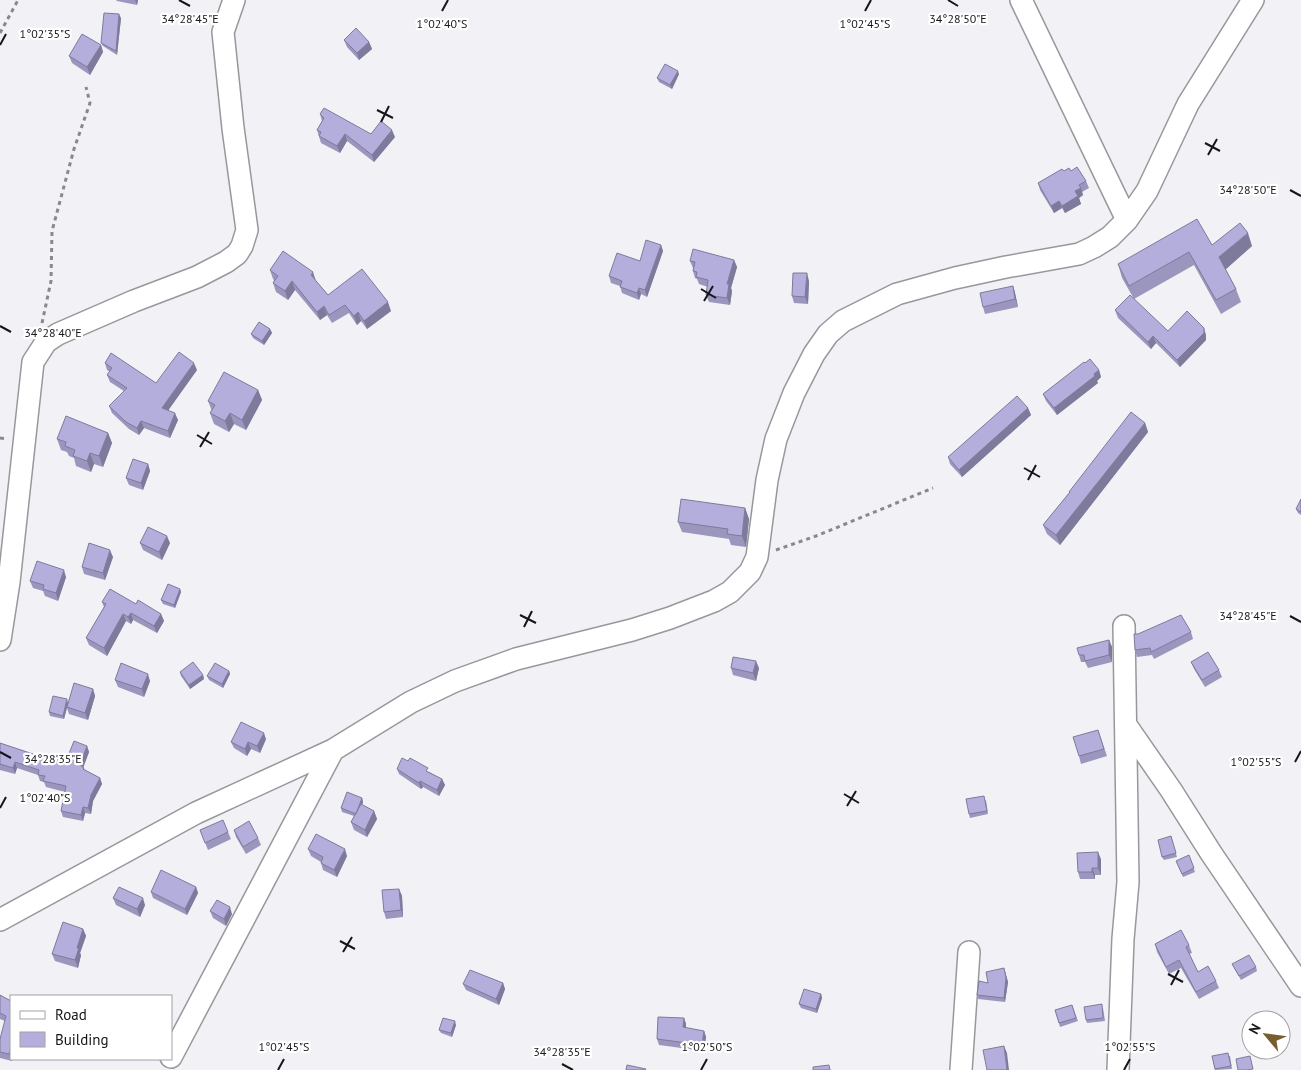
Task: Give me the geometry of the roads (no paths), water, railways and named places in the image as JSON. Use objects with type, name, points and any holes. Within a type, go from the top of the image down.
[{"type":"street","points":[[0,640],[9,582],[34,362],[39,351],[46,342],[69,328],[198,277],[226,262],[237,254],[245,240],[247,230],[222,32],[234,0]]},
{"type":"street","points":[[1021,0],[1127,220]]},
{"type":"street","points":[[0,920],[196,813],[333,750],[411,702],[478,672],[516,659],[632,630],[670,618],[714,601],[730,592],[750,572],[757,557],[767,480],[782,420],[814,354],[828,334],[842,321],[897,294],[955,278],[1079,254],[1094,248],[1110,237],[1127,220],[1147,191],[1188,104],[1253,0]]},
{"type":"street","points":[[1118,1070],[1123,939],[1128,882],[1124,626]]},
{"type":"street","points":[[1126,725],[1301,986]]},
{"type":"street","points":[[172,1056],[333,750]]},
{"type":"street","points":[[961,1070],[970,952]]}]
